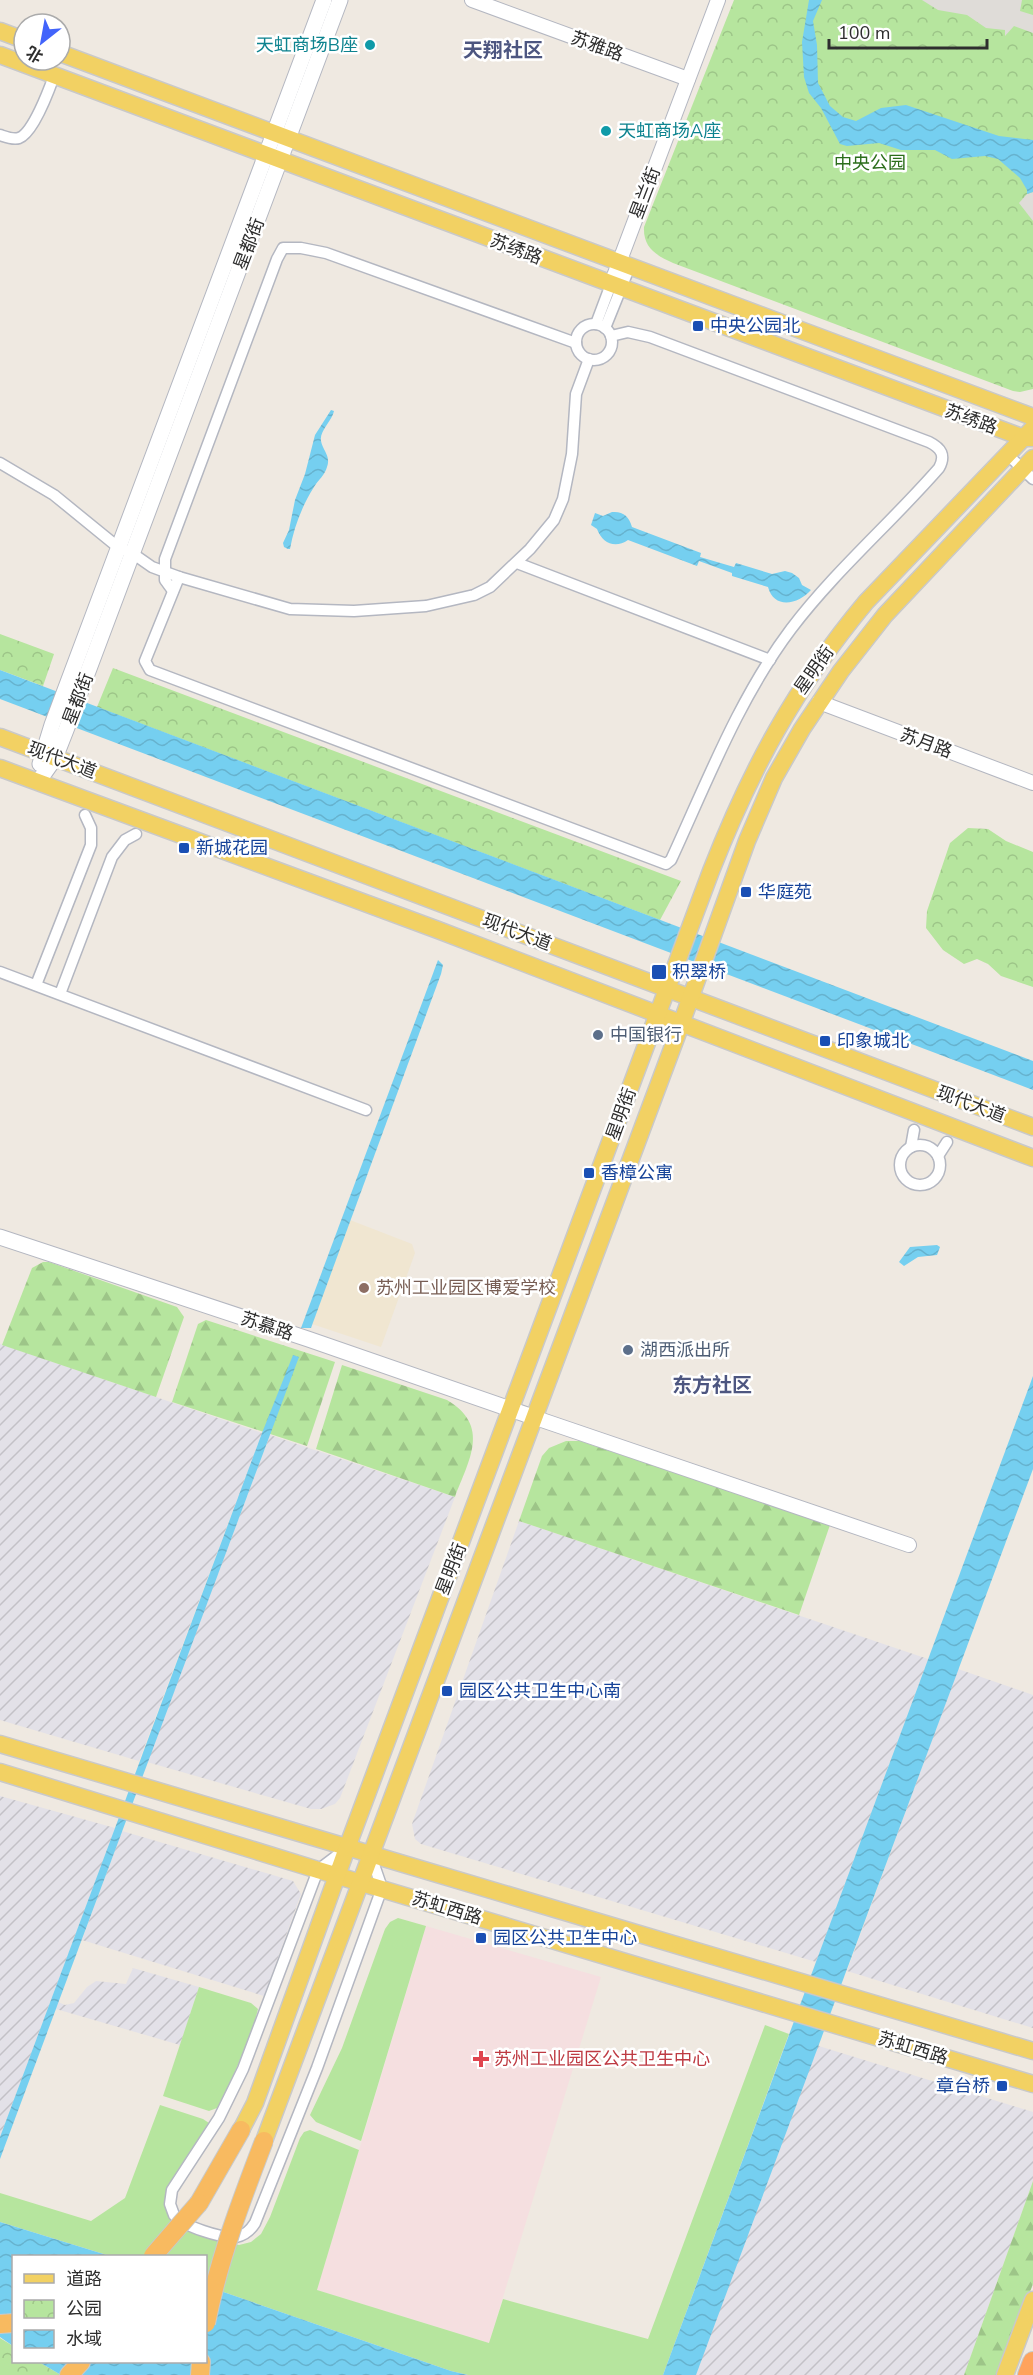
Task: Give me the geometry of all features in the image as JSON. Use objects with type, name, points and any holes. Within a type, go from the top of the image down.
[{"type":"highway","points":[[165,2255],[199,2203],[242,2130]]},
{"type":"highway","points":[[207,2318],[215,2279],[232,2222],[264,2141]]},
{"type":"highway","points":[[154,2255],[199,2203]]},
{"type":"highway","points":[[1028,2375],[1033,2362]]},
{"type":"highway","points":[[69,2375],[79,2363]]},
{"type":"main road","name":"星都街","points":[[38,782],[273,158],[324,0]]},
{"type":"main road","name":"星都街","points":[[281,135],[340,0]]},
{"type":"main road","name":"苏绣路","points":[[0,55],[616,286],[1030,435]]},
{"type":"main road","name":"苏绣路","points":[[72,57],[1033,417]]},
{"type":"main road","name":"星明街","points":[[242,2130],[255,2103],[347,1848],[678,960],[747,783],[769,740],[809,676],[866,602],[1030,435]]},
{"type":"main road","name":"星明街","points":[[264,2141],[681,1024],[735,870],[767,793],[819,702],[862,642],[885,615],[1029,469]]},
{"type":"main road","name":"现代大道","points":[[0,737],[1033,1127]]},
{"type":"main road","name":"现代大道","points":[[0,768],[438,930],[1033,1158]]},
{"type":"main road","name":"苏慕路","points":[[0,1237],[533,1418]]},
{"type":"main road","name":"苏虹西路","points":[[0,1744],[1033,2051]]},
{"type":"main road","name":"苏虹西路","points":[[0,1772],[318,1870],[1033,2084]]},
{"type":"main road","points":[[1005,2375],[1033,2300]]},
{"type":"street","name":"苏雅路","points":[[472,0],[688,79]]},
{"type":"street","name":"星兰街","points":[[616,286],[717,0]]},
{"type":"street","points":[[0,135],[17,138],[24,134],[42,104],[54,76]]},
{"type":"street","points":[[173,591],[165,580],[165,559],[277,259],[284,248],[312,249],[334,255],[576,343],[582,354],[589,359],[598,359],[607,354],[611,346],[604,330],[616,286]]},
{"type":"street","points":[[178,577],[145,661],[150,670],[666,864],[671,860],[730,732],[770,660],[818,596],[939,468],[943,460],[942,452],[929,442],[650,337],[628,332],[582,329],[576,343]]},
{"type":"street","points":[[0,463],[54,495],[125,550],[152,567],[178,577],[290,609],[388,610],[426,606],[474,595],[490,587],[517,563],[554,520],[563,499],[572,454],[576,394],[589,359]]},
{"type":"street","points":[[1008,455],[1029,469]]},
{"type":"street","points":[[517,563],[770,660]]},
{"type":"street","name":"苏月路","points":[[819,702],[1033,783]]},
{"type":"street","points":[[36,985],[91,845],[91,828],[85,815]]},
{"type":"street","points":[[60,994],[112,857],[125,840],[136,834]]},
{"type":"street","points":[[0,972],[366,1110]]},
{"type":"street","points":[[911,1147],[915,1130]]},
{"type":"street","points":[[938,1156],[947,1142]]},
{"type":"street","points":[[917,1145],[930,1147],[938,1156],[940,1169],[933,1180],[920,1185],[908,1181],[900,1170],[902,1156],[911,1147],[917,1145]]},
{"type":"street","points":[[533,1418],[909,1545]]},
{"type":"street","points":[[347,1848],[318,1870],[243,2069],[218,2120],[172,2190],[171,2204],[174,2215],[191,2226],[235,2237],[247,2233],[255,2223],[325,2046],[382,1888],[371,1855]]},
{"type":"shaded area","points":[[922,0],[1022,0],[1020,11],[1033,15],[1033,33],[1014,26],[1005,36],[1005,30],[986,28],[967,15],[938,10]]},
{"type":"shaded area","points":[[1033,192],[1033,221],[1019,203],[1027,194]]},
{"type":"shaded area","name":"苏州工业园区博爱学校","points":[[350,1220],[412,1244],[415,1253],[381,1347],[312,1324]]},
{"type":"shaded area","points":[[0,1344],[262,1433],[139,1761],[0,1720]]},
{"type":"shaded area","points":[[270,1435],[455,1497],[340,1798],[335,1804],[321,1809],[311,1809],[147,1762]]},
{"type":"shaded area","points":[[519,1521],[928,1659],[816,1962],[421,1844],[415,1839],[412,1824]]},
{"type":"shaded area","points":[[958,1669],[1033,1695],[1033,2028],[847,1971]]},
{"type":"shaded area","points":[[0,1796],[115,1828],[0,2137]]},
{"type":"shaded area","points":[[122,1831],[293,1881],[301,1894],[264,1996],[82,1940]]},
{"type":"shaded area","name":"苏州工业园区公共卫生中心","points":[[426,1926],[601,1977],[489,2343],[317,2290]]},
{"type":"shaded area","points":[[133,1968],[199,1987],[180,2045],[56,2009],[58,2002],[65,2005],[74,2003],[87,1987],[96,1981],[126,1984]]},
{"type":"shaded area","points":[[809,2043],[1033,2112],[1033,2181],[964,2375],[695,2375]]},
{"type":"green space","name":"中央公园","points":[[734,0],[1033,0],[1033,389],[1013,391],[673,263],[651,250],[644,234],[644,227]]},
{"type":"green space","points":[[0,634],[54,654],[43,686],[0,670]]},
{"type":"green space","points":[[113,668],[681,881],[660,920],[97,707]]},
{"type":"green space","points":[[968,828],[988,829],[1006,841],[1033,852],[1033,987],[1001,976],[988,964],[977,959],[964,964],[943,950],[926,928],[927,911],[950,843]]},
{"type":"green space","points":[[43,1262],[49,1262],[177,1307],[184,1317],[156,1397],[2,1345],[32,1268]]},
{"type":"green space","points":[[206,1320],[335,1362],[307,1446],[172,1402],[198,1324]]},
{"type":"green space","points":[[342,1365],[447,1400],[461,1410],[473,1432],[473,1444],[455,1497],[316,1449]]},
{"type":"green space","points":[[566,1441],[580,1441],[830,1525],[799,1615],[519,1521],[542,1456],[549,1448]]},
{"type":"green space","points":[[398,1918],[426,1926],[361,2141],[316,2122],[310,2115],[342,2048],[385,1929],[390,1922]]},
{"type":"green space","points":[[199,1987],[251,2003],[258,2009],[253,2029],[224,2098],[217,2108],[209,2111],[163,2096]]},
{"type":"green space","points":[[765,2025],[789,2034],[663,2375],[468,2375],[451,2371],[207,2286],[207,2255],[107,2255],[0,2222],[0,2193],[91,2221],[125,2198],[160,2105],[209,2123],[172,2183],[169,2215],[172,2220],[239,2245],[251,2242],[261,2234],[270,2217],[300,2138],[304,2132],[310,2130],[359,2150],[317,2290],[489,2343],[503,2299],[648,2339]]},
{"type":"green space","points":[[1033,2181],[1033,2284],[998,2375],[964,2375]]},
{"type":"green space","points":[[0,2338],[12,2345],[12,2363],[41,2363],[61,2375],[0,2375]]},
{"type":"water","points":[[809,0],[822,0],[813,21],[817,45],[818,83],[830,106],[843,117],[856,121],[881,108],[906,105],[999,136],[1033,140],[1033,192],[1027,194],[1020,178],[998,159],[985,156],[952,159],[935,150],[901,150],[879,143],[847,146],[840,144],[821,108],[809,93],[804,77],[802,42]]},
{"type":"water","points":[[331,410],[334,411],[333,415],[321,437],[328,460],[327,467],[306,502],[296,525],[290,549],[288,549],[283,543],[289,530],[295,500],[305,474],[315,435]]},
{"type":"water","points":[[612,512],[625,515],[632,527],[701,553],[700,557],[734,567],[736,563],[772,574],[785,571],[792,573],[799,578],[802,585],[811,590],[800,599],[781,602],[771,594],[768,587],[732,576],[732,573],[699,561],[697,566],[628,540],[618,544],[610,543],[602,538],[597,529],[591,525],[595,513],[603,516]]},
{"type":"water","points":[[0,670],[1033,1061],[1033,1090],[0,699]]},
{"type":"water","points":[[438,960],[443,965],[441,974],[311,1328],[301,1328]]},
{"type":"water","points":[[937,1245],[940,1247],[937,1255],[918,1257],[904,1266],[899,1262],[910,1247]]},
{"type":"water","points":[[293,1355],[299,1357],[0,2159],[0,2137]]},
{"type":"water","points":[[1033,1376],[1033,1469],[696,2375],[663,2375]]},
{"type":"water","points":[[0,2222],[107,2255],[12,2255],[12,2345],[0,2337]]},
{"type":"water","points":[[207,2286],[468,2375],[61,2375],[41,2363],[207,2363]]},
{"type":"place","name":"天虹商场B座","points":[[370,45]]},
{"type":"place","name":"天虹商场A座","points":[[606,131]]},
{"type":"place","name":"中央公园北","points":[[698,326]]},
{"type":"place","name":"新城花园","points":[[184,848]]},
{"type":"place","name":"华庭苑","points":[[746,892]]},
{"type":"place","name":"积翠桥","points":[[659,972]]},
{"type":"place","name":"中国银行","points":[[598,1035]]},
{"type":"place","name":"印象城北","points":[[825,1041]]},
{"type":"place","name":"香樟公寓","points":[[589,1173]]},
{"type":"place","name":"苏州工业园区博爱学校","points":[[364,1288]]},
{"type":"place","name":"湖西派出所","points":[[628,1350]]},
{"type":"place","name":"园区公共卫生中心南","points":[[447,1691]]},
{"type":"place","name":"园区公共卫生中心","points":[[481,1938]]},
{"type":"place","name":"苏州工业园区公共卫生中心","points":[[481,2059]]},
{"type":"place","name":"章台桥","points":[[1002,2086]]},
{"type":"district","name":"天翔社区","points":[[503,50]]},
{"type":"district","name":"东方社区","points":[[712,1385]]}]
